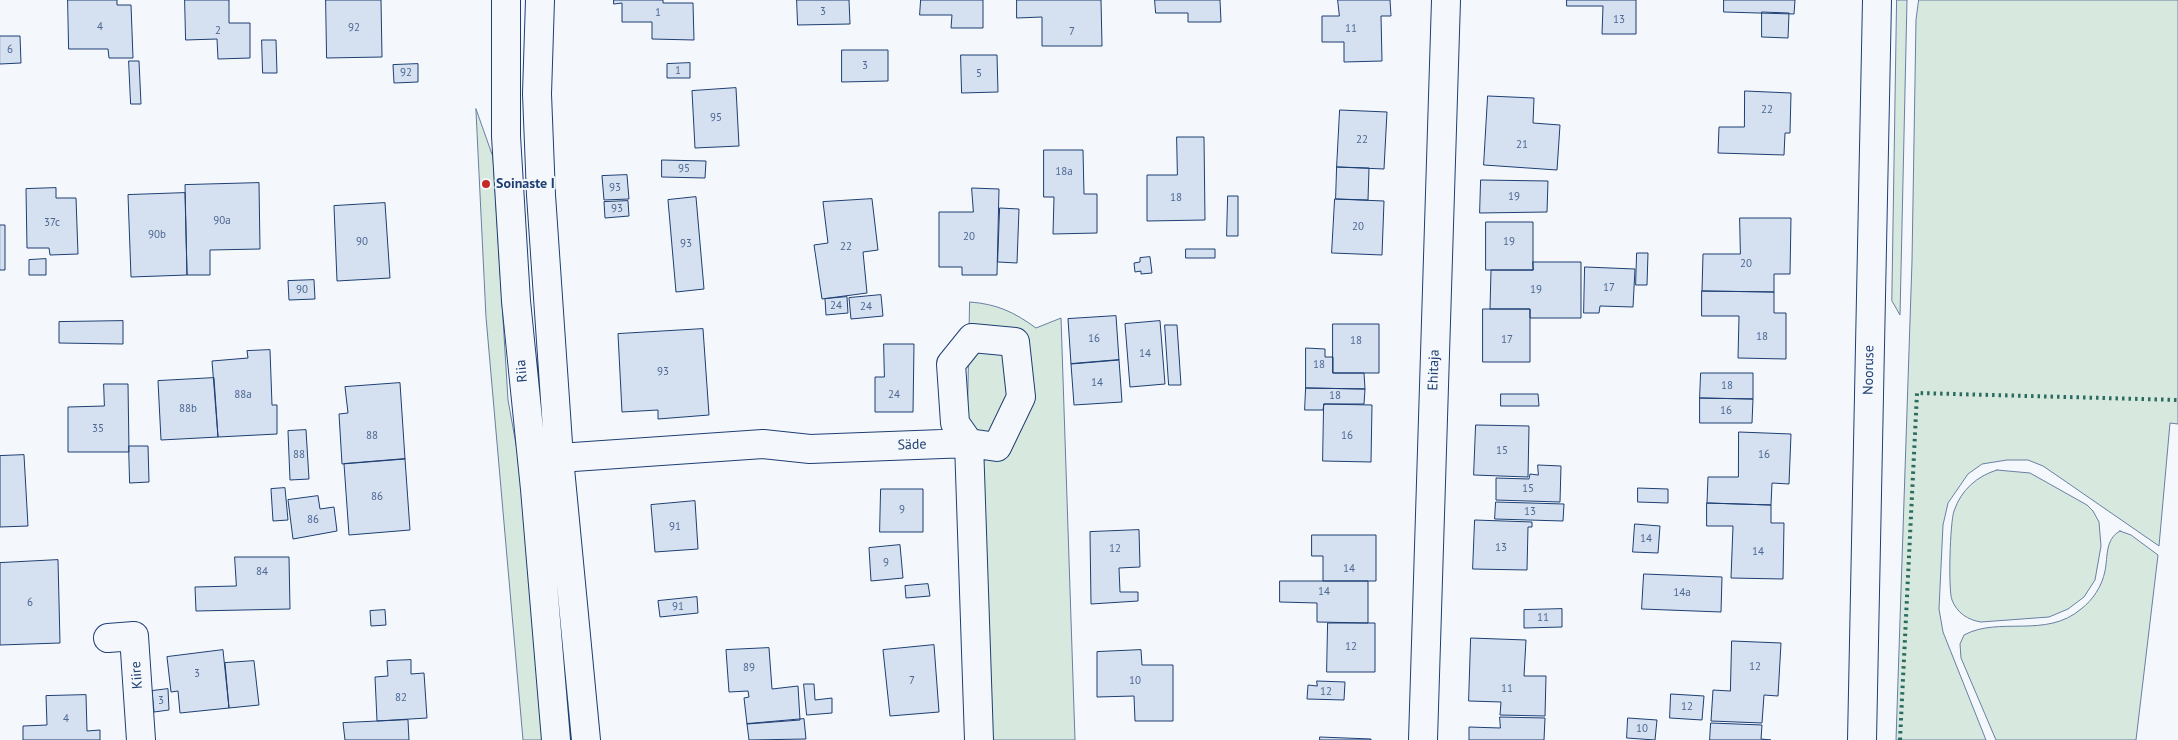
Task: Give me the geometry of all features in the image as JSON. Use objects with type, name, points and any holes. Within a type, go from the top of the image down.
[{"type":"main road","name":"Riia","points":[[506,0],[506,136],[516,301],[535,489],[556,740]]},
{"type":"main road","points":[[540,0],[537,94],[541,195],[559,458],[586,740]]},
{"type":"main road","name":"Ehitaja","points":[[1423,740],[1446,0]]},
{"type":"main road","name":"Nooruse","points":[[1862,740],[1877,0]]},
{"type":"main road","name":"Säde","points":[[559,458],[763,444],[810,449],[969,443],[979,740]]},
{"type":"main road","name":"Kiire","points":[[108,638],[134,636],[142,740]]},
{"type":"shaded area","points":[[1897,0],[1907,0],[1900,315],[1892,301]]},
{"type":"shaded area","points":[[1919,0],[2178,0],[2178,424],[2170,423],[2159,546],[2043,466],[2028,460],[2007,460],[1982,464],[1968,474],[1948,503],[1943,525],[1939,609],[1943,632],[1986,740],[1896,740],[1912,261],[1916,20]]},
{"type":"shaded area","points":[[476,109],[493,157],[508,400],[519,461],[544,740],[523,740],[486,317]]},
{"type":"shaded area","points":[[970,302],[1005,310],[1036,328],[1061,318],[1075,740],[983,740],[967,438]]},
{"type":"shaded area","points":[[1997,470],[2030,473],[2087,505],[2099,522],[2101,546],[2095,580],[2084,597],[2068,609],[2049,617],[1981,622],[1972,620],[1964,615],[1954,605],[1951,594],[1950,570],[1951,528],[1954,511],[1965,490],[1976,480]]},
{"type":"shaded area","points":[[2120,531],[2131,535],[2158,555],[2136,740],[1996,740],[1961,658],[1960,644],[1964,635],[1992,627],[2053,623],[2067,618],[2081,609],[2096,592],[2104,577],[2109,543],[2115,534]]},
{"type":"building","points":[[68,0],[117,0],[117,5],[131,5],[133,58],[109,58],[108,49],[69,49]]},
{"type":"building","points":[[185,0],[229,0],[229,23],[250,23],[250,58],[218,59],[217,39],[186,40]]},
{"type":"building","points":[[326,0],[381,0],[382,57],[327,58]]},
{"type":"building","points":[[614,0],[663,0],[663,3],[693,3],[694,40],[652,39],[652,22],[622,22],[622,3],[614,4]]},
{"type":"building","points":[[797,0],[849,0],[850,24],[798,25]]},
{"type":"building","points":[[921,0],[983,0],[983,28],[951,28],[952,15],[920,15]]},
{"type":"building","points":[[1017,0],[1101,0],[1102,46],[1042,46],[1042,17],[1017,18]]},
{"type":"building","points":[[1155,0],[1220,0],[1221,22],[1188,22],[1188,13],[1156,13]]},
{"type":"building","points":[[1338,0],[1390,0],[1391,16],[1381,16],[1382,61],[1344,62],[1344,42],[1322,42],[1322,16],[1339,16]]},
{"type":"building","points":[[1567,0],[1636,0],[1636,34],[1602,34],[1603,6],[1567,6]]},
{"type":"building","points":[[1724,0],[1795,0],[1794,14],[1724,12]]},
{"type":"building","points":[[1762,12],[1789,13],[1788,38],[1762,37]]},
{"type":"building","points":[[0,36],[20,36],[21,63],[0,64]]},
{"type":"building","points":[[262,40],[276,40],[277,73],[263,73]]},
{"type":"building","points":[[842,50],[888,50],[888,81],[842,82]]},
{"type":"building","points":[[961,55],[997,55],[998,92],[962,93]]},
{"type":"building","points":[[129,61],[139,61],[141,104],[131,104]]},
{"type":"building","points":[[690,63],[690,78],[667,78],[667,64]]},
{"type":"building","points":[[418,64],[418,82],[394,83],[393,65]]},
{"type":"building","points":[[736,88],[739,146],[695,148],[692,91]]},
{"type":"building","points":[[1745,91],[1791,93],[1790,133],[1785,133],[1784,155],[1718,153],[1719,127],[1744,127]]},
{"type":"building","points":[[1488,96],[1534,98],[1533,123],[1560,125],[1557,170],[1484,165]]},
{"type":"building","points":[[1340,110],[1387,112],[1384,169],[1337,167]]},
{"type":"building","points":[[1177,137],[1204,137],[1205,220],[1147,221],[1147,175],[1177,175]]},
{"type":"building","points":[[1044,150],[1083,150],[1084,194],[1097,194],[1097,233],[1053,234],[1054,197],[1044,197]]},
{"type":"building","points":[[662,160],[706,161],[705,178],[662,177]]},
{"type":"building","points":[[1337,167],[1369,168],[1368,200],[1336,199]]},
{"type":"building","points":[[627,175],[629,199],[604,200],[602,176]]},
{"type":"building","points":[[1481,180],[1548,181],[1547,212],[1480,213]]},
{"type":"building","points":[[259,183],[260,249],[210,250],[210,275],[187,275],[185,185]]},
{"type":"building","points":[[56,188],[56,198],[76,198],[78,254],[50,255],[49,248],[27,248],[26,189]]},
{"type":"building","points":[[972,188],[999,189],[997,275],[962,275],[962,267],[939,267],[939,212],[973,212]]},
{"type":"building","points":[[185,193],[187,275],[131,277],[128,195]]},
{"type":"building","points":[[1228,196],[1238,196],[1238,236],[1227,236]]},
{"type":"building","points":[[696,197],[704,289],[676,292],[668,200]]},
{"type":"building","points":[[872,199],[878,250],[863,252],[867,293],[822,299],[814,245],[828,243],[823,202]]},
{"type":"building","points":[[1335,199],[1384,201],[1382,255],[1332,253]]},
{"type":"building","points":[[628,201],[629,216],[605,218],[604,202]]},
{"type":"building","points":[[385,203],[390,278],[337,281],[334,206]]},
{"type":"building","points":[[1000,208],[1019,209],[1017,263],[998,262]]},
{"type":"building","points":[[1740,218],[1791,218],[1790,274],[1774,274],[1774,292],[1702,291],[1703,254],[1740,254]]},
{"type":"building","points":[[1486,222],[1533,222],[1533,270],[1486,270]]},
{"type":"building","points":[[0,225],[5,225],[5,270],[0,270]]},
{"type":"building","points":[[1186,249],[1215,249],[1215,258],[1186,258]]},
{"type":"building","points":[[1637,253],[1648,253],[1647,285],[1636,285]]},
{"type":"building","points":[[1150,257],[1152,273],[1141,274],[1141,271],[1135,272],[1134,263],[1140,262],[1140,258]]},
{"type":"building","points":[[46,259],[46,275],[29,275],[29,260]]},
{"type":"building","points":[[1533,262],[1581,262],[1581,318],[1530,318],[1530,309],[1490,309],[1491,270],[1533,270]]},
{"type":"building","points":[[1585,267],[1635,269],[1633,307],[1600,306],[1599,313],[1584,313]]},
{"type":"building","points":[[314,280],[315,299],[289,300],[288,281]]},
{"type":"building","points":[[1702,291],[1774,292],[1774,313],[1786,313],[1786,359],[1738,358],[1739,316],[1702,316]]},
{"type":"building","points":[[881,295],[883,316],[851,319],[849,298]]},
{"type":"building","points":[[847,297],[848,313],[826,315],[825,299]]},
{"type":"building","points":[[1483,309],[1530,309],[1530,362],[1483,362]]},
{"type":"building","points":[[1116,316],[1119,360],[1071,364],[1068,319]]},
{"type":"building","points":[[123,321],[123,344],[59,343],[59,322]]},
{"type":"building","points":[[1160,321],[1165,384],[1130,387],[1125,324]]},
{"type":"building","points":[[1333,324],[1379,324],[1379,373],[1333,373]]},
{"type":"building","points":[[1165,325],[1177,325],[1181,385],[1169,385]]},
{"type":"building","points":[[703,329],[709,415],[658,419],[658,410],[622,412],[618,334]]},
{"type":"building","points":[[884,344],[914,344],[913,412],[875,412],[875,377],[884,377]]},
{"type":"building","points":[[1306,348],[1325,349],[1325,357],[1333,357],[1333,373],[1364,373],[1365,389],[1306,388]]},
{"type":"building","points":[[270,350],[272,405],[277,405],[277,434],[218,437],[212,361],[248,358],[247,351]]},
{"type":"building","points":[[1119,360],[1122,402],[1074,405],[1071,364]]},
{"type":"building","points":[[1701,373],[1753,373],[1753,399],[1700,398]]},
{"type":"building","points":[[214,378],[218,437],[161,440],[158,381]]},
{"type":"building","points":[[400,383],[405,459],[342,464],[339,414],[348,413],[345,387]]},
{"type":"building","points":[[104,384],[128,384],[129,452],[68,452],[68,407],[104,406]]},
{"type":"building","points":[[1306,388],[1365,389],[1364,404],[1324,404],[1323,410],[1305,410]]},
{"type":"building","points":[[1501,394],[1538,394],[1539,406],[1501,406]]},
{"type":"building","points":[[1700,398],[1753,399],[1752,423],[1700,423]]},
{"type":"building","points":[[1324,404],[1372,405],[1371,462],[1323,461]]},
{"type":"building","points":[[1476,425],[1529,426],[1528,477],[1474,475]]},
{"type":"building","points":[[306,430],[309,479],[290,480],[288,431]]},
{"type":"building","points":[[1739,432],[1791,434],[1789,484],[1772,483],[1771,505],[1707,503],[1708,477],[1738,477]]},
{"type":"building","points":[[129,446],[148,446],[149,482],[130,483]]},
{"type":"building","points":[[24,455],[28,526],[0,527],[0,456]]},
{"type":"building","points":[[405,459],[410,530],[349,535],[344,464]]},
{"type":"building","points":[[1538,465],[1561,466],[1560,502],[1496,500],[1496,478],[1529,479],[1530,474],[1538,475]]},
{"type":"building","points":[[285,488],[288,520],[273,521],[271,489]]},
{"type":"building","points":[[1638,488],[1668,489],[1668,503],[1638,502]]},
{"type":"building","points":[[881,489],[923,489],[923,532],[880,532]]},
{"type":"building","points":[[318,496],[320,509],[334,507],[337,531],[293,539],[288,500]]},
{"type":"building","points":[[695,501],[698,549],[655,552],[651,505]]},
{"type":"building","points":[[1496,502],[1564,504],[1563,521],[1495,519]]},
{"type":"building","points":[[1707,503],[1771,505],[1771,523],[1784,523],[1783,579],[1731,578],[1733,526],[1707,526]]},
{"type":"building","points":[[1475,520],[1532,522],[1532,527],[1528,527],[1527,570],[1473,569]]},
{"type":"building","points":[[1635,524],[1660,526],[1658,553],[1633,552]]},
{"type":"building","points":[[1139,530],[1140,567],[1119,568],[1120,592],[1138,592],[1138,601],[1091,604],[1090,532]]},
{"type":"building","points":[[1312,535],[1376,535],[1376,581],[1323,581],[1323,556],[1312,556]]},
{"type":"building","points":[[900,545],[903,578],[871,581],[869,548]]},
{"type":"building","points":[[235,557],[289,557],[290,609],[196,611],[195,587],[236,586]]},
{"type":"building","points":[[58,560],[60,643],[0,645],[0,563]]},
{"type":"building","points":[[1644,574],[1722,577],[1721,612],[1642,609]]},
{"type":"building","points":[[1280,581],[1368,581],[1368,623],[1317,622],[1317,603],[1280,602]]},
{"type":"building","points":[[928,584],[930,596],[906,598],[905,586]]},
{"type":"building","points":[[697,597],[698,613],[660,617],[658,601]]},
{"type":"building","points":[[1562,609],[1562,627],[1524,628],[1524,610]]},
{"type":"building","points":[[385,610],[386,625],[371,626],[370,611]]},
{"type":"building","points":[[1328,623],[1375,623],[1375,672],[1327,672]]},
{"type":"building","points":[[1471,638],[1526,640],[1524,676],[1546,676],[1545,716],[1500,715],[1501,702],[1469,701]]},
{"type":"building","points":[[1732,641],[1781,643],[1778,696],[1764,695],[1762,723],[1711,721],[1713,690],[1730,691]]},
{"type":"building","points":[[934,645],[939,712],[890,716],[883,650]]},
{"type":"building","points":[[769,648],[772,689],[798,686],[800,720],[747,724],[744,698],[749,697],[748,691],[729,692],[726,650]]},
{"type":"building","points":[[223,650],[229,708],[180,713],[178,691],[171,692],[167,657]]},
{"type":"building","points":[[1141,650],[1142,665],[1173,665],[1173,721],[1135,721],[1134,696],[1097,697],[1097,652]]},
{"type":"building","points":[[411,660],[411,674],[424,673],[427,718],[377,721],[375,677],[388,676],[387,661]]},
{"type":"building","points":[[254,661],[259,705],[229,708],[225,663]]},
{"type":"building","points":[[1317,681],[1345,682],[1344,700],[1307,699],[1308,685],[1317,686]]},
{"type":"building","points":[[804,684],[814,684],[815,700],[832,698],[832,713],[807,715]]},
{"type":"building","points":[[168,689],[169,710],[154,712],[152,691]]},
{"type":"building","points":[[1671,694],[1704,696],[1702,720],[1670,718]]},
{"type":"building","points":[[86,695],[87,731],[100,730],[100,740],[23,740],[23,726],[47,725],[46,696]]},
{"type":"building","points":[[1500,717],[1545,718],[1544,740],[1469,740],[1469,727],[1500,728]]},
{"type":"building","points":[[1628,718],[1657,720],[1655,740],[1627,738]]},
{"type":"building","points":[[804,719],[806,739],[749,740],[747,724]]},
{"type":"building","points":[[408,720],[409,740],[345,740],[343,723]]},
{"type":"building","points":[[1711,723],[1762,725],[1761,739],[1771,740],[1710,740]]},
{"type":"building","points":[[1320,737],[1371,739],[1371,740],[1320,740]]},
{"type":"hedge","points":[[1900,740],[1917,393],[2178,400]]},
{"type":"place","name":"Soinaste I","points":[[486,184]]}]
